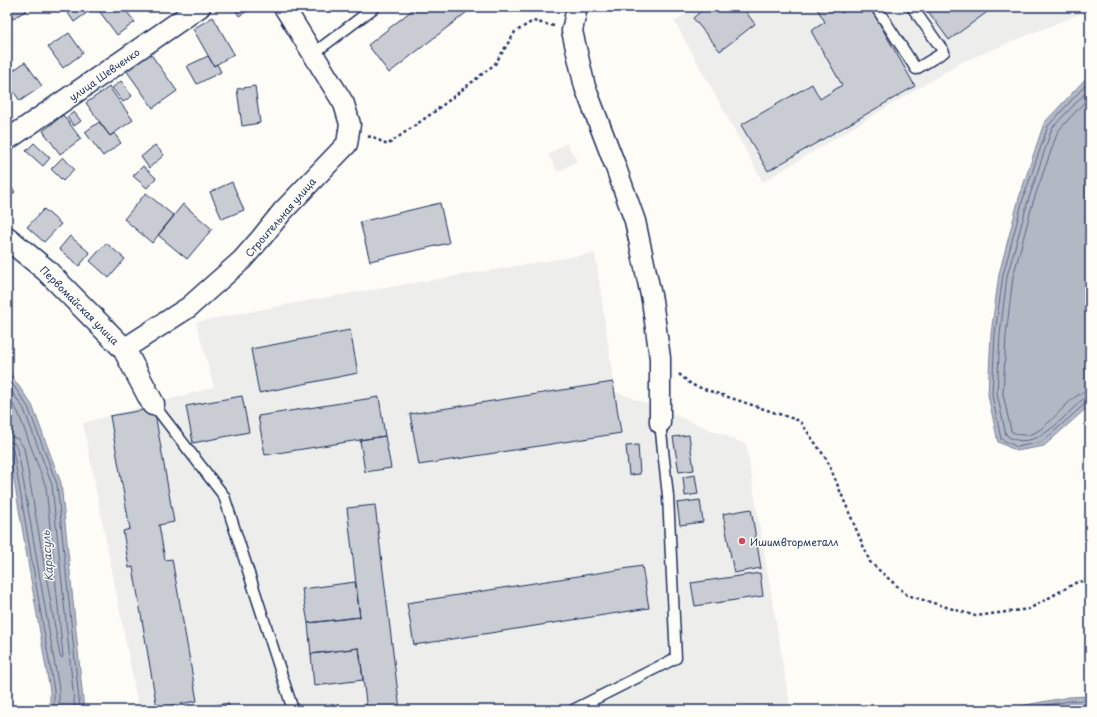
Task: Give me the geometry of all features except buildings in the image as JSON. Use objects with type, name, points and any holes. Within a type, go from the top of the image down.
[{"type":"street","name":"улица Шевченко","points":[[7,140],[200,7]]},
{"type":"street","points":[[284,7],[314,53],[344,104],[350,124],[347,144]]},
{"type":"street","points":[[577,7],[572,31],[585,87],[635,221],[652,300],[660,358],[660,423]]},
{"type":"street","name":"Строительная улица","points":[[124,349],[189,307],[242,260],[262,238],[282,212],[347,144]]},
{"type":"street","name":"Первомайская улица","points":[[7,238],[46,270],[124,349],[153,404]]},
{"type":"lane","points":[[314,53],[375,7]]},
{"type":"lane","points":[[876,7],[916,69],[944,52],[912,7]]},
{"type":"lane","points":[[153,404],[224,496],[293,710]]},
{"type":"lane","points":[[573,710],[676,658],[668,496],[660,423]]},
{"type":"path","points":[[347,144],[372,136],[387,145],[434,112],[495,64],[515,32],[533,21],[572,31]]},
{"type":"path","points":[[660,358],[692,385],[800,421],[827,460],[870,562],[907,596],[976,616],[1028,609],[1077,582],[1090,580]]},
{"type":"shaded area","points":[[694,7],[1090,7],[1090,10],[962,62],[763,182],[675,22]]},
{"type":"shaded area","points":[[566,143],[577,161],[558,172],[548,155]]},
{"type":"shaded area","points":[[595,253],[615,391],[746,444],[789,700],[789,710],[139,710],[83,423],[214,387],[196,322],[316,299]]},
{"type":"water","points":[[1090,74],[1090,405],[1044,446],[1017,451],[998,442],[988,395],[991,334],[999,274],[1019,198],[1044,123]]},
{"type":"water","name":"Карасуль","points":[[7,363],[11,375],[32,405],[61,483],[84,710],[50,710],[50,691],[7,439]]},
{"type":"water","points":[[1090,696],[1090,710],[999,710],[1069,697]]},
{"type":"place","name":"Ишимвторметалл","points":[[742,541]]}]
